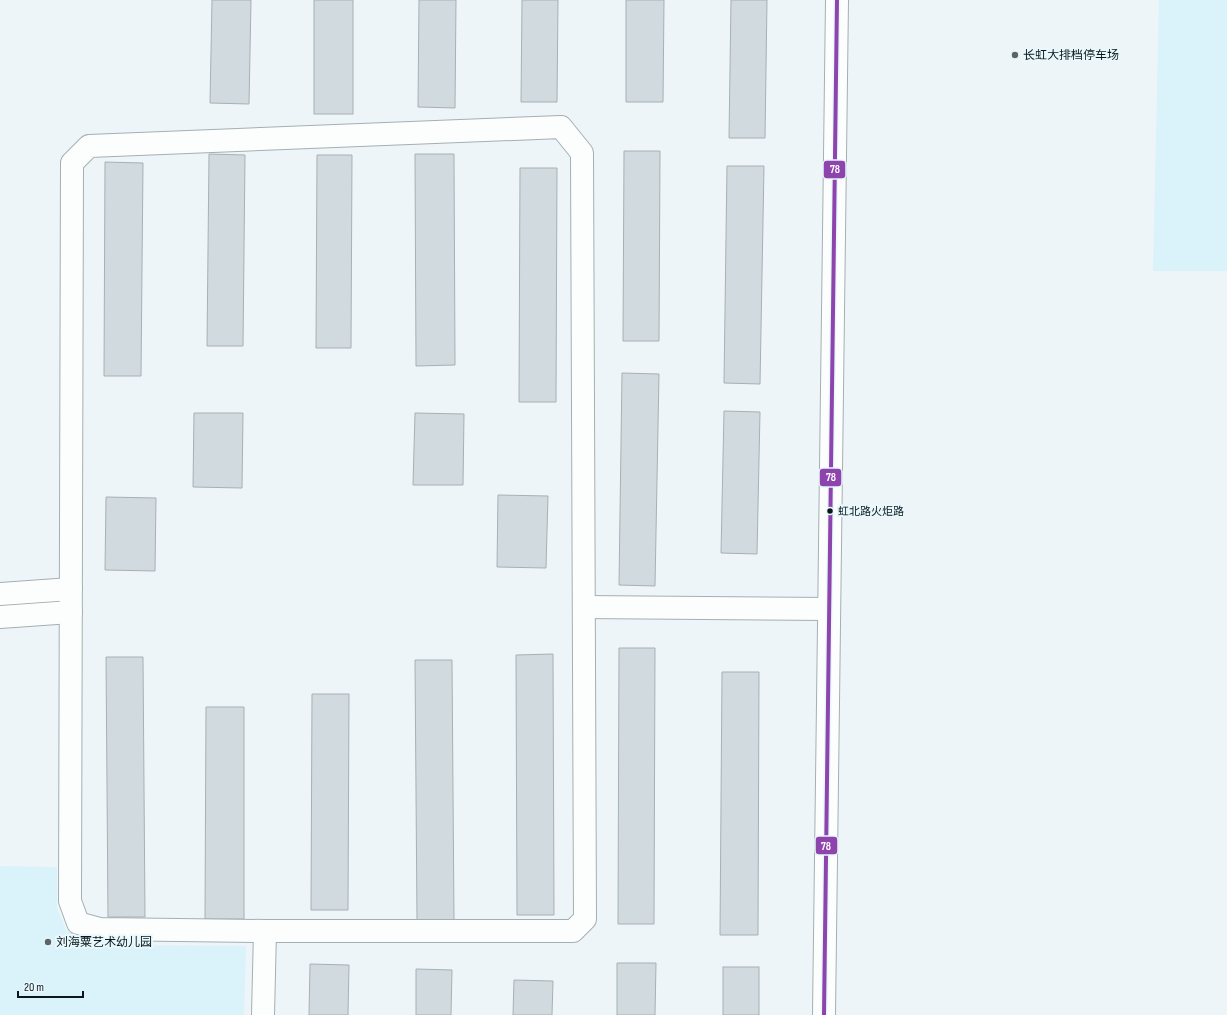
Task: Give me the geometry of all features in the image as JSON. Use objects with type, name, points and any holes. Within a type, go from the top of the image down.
[{"type":"street","points":[[824,1015],[837,0]]},
{"type":"street","points":[[561,127],[582,153],[585,919],[573,931],[265,931],[100,929],[78,923],[70,901],[71,588],[72,163],[89,146],[561,127]]},
{"type":"street","points":[[0,594],[71,588]]},
{"type":"street","points":[[584,607],[829,608]]},
{"type":"street","points":[[0,617],[71,612]]},
{"type":"street","points":[[263,1015],[265,931]]},
{"type":"shaded area","points":[[1159,0],[1227,0],[1227,271],[1153,271]]},
{"type":"shaded area","name":"刘海粟艺术幼儿园","points":[[0,866],[57,867],[57,908],[66,930],[83,939],[111,945],[246,946],[244,1015],[0,1015]]},
{"type":"building","points":[[212,0],[251,0],[249,104],[210,103]]},
{"type":"building","points":[[314,0],[353,0],[353,114],[314,114]]},
{"type":"building","points":[[419,0],[456,0],[455,108],[418,107]]},
{"type":"building","points":[[522,0],[558,0],[557,102],[521,102]]},
{"type":"building","points":[[626,0],[664,0],[663,102],[626,102]]},
{"type":"building","points":[[731,0],[767,0],[765,138],[729,138]]},
{"type":"building","points":[[624,151],[660,151],[659,341],[623,341]]},
{"type":"building","points":[[209,154],[245,155],[243,346],[207,346]]},
{"type":"building","points":[[415,154],[454,154],[455,365],[416,366]]},
{"type":"building","points":[[317,155],[352,155],[351,348],[316,348]]},
{"type":"building","points":[[105,162],[143,163],[141,376],[104,376]]},
{"type":"building","points":[[727,166],[764,166],[760,384],[724,383]]},
{"type":"building","points":[[520,168],[557,168],[556,402],[519,402]]},
{"type":"building","points":[[622,373],[659,374],[655,586],[619,585]]},
{"type":"building","points":[[724,411],[760,412],[757,554],[721,553]]},
{"type":"building","points":[[194,413],[243,413],[242,488],[193,487]]},
{"type":"building","points":[[415,413],[464,414],[463,485],[413,485]]},
{"type":"building","points":[[498,495],[548,496],[546,568],[497,567]]},
{"type":"building","points":[[106,497],[156,498],[155,571],[105,570]]},
{"type":"building","points":[[619,648],[655,648],[654,924],[618,924]]},
{"type":"building","points":[[553,654],[554,915],[517,915],[516,655]]},
{"type":"building","points":[[106,657],[143,657],[145,917],[108,917]]},
{"type":"building","points":[[415,660],[452,660],[454,921],[417,921]]},
{"type":"building","points":[[722,672],[759,672],[758,935],[720,935]]},
{"type":"building","points":[[312,694],[349,694],[348,910],[311,910]]},
{"type":"building","points":[[206,707],[244,707],[244,919],[205,919]]},
{"type":"building","points":[[617,963],[656,963],[655,1015],[617,1015]]},
{"type":"building","points":[[310,964],[349,965],[348,1015],[309,1015]]},
{"type":"building","points":[[723,967],[759,967],[759,1015],[723,1015]]},
{"type":"building","points":[[416,969],[452,970],[451,1015],[416,1015]]},
{"type":"building","points":[[514,980],[553,981],[552,1015],[513,1015]]},
{"type":"transit line","name":"78","points":[[824,1015],[837,0]]},
{"type":"place","name":"长虹大排档停车场","points":[[1015,55]]},
{"type":"place","name":"虹北路火炬路","points":[[830,511]]},
{"type":"place","name":"刘海粟艺术幼儿园","points":[[48,942]]}]
